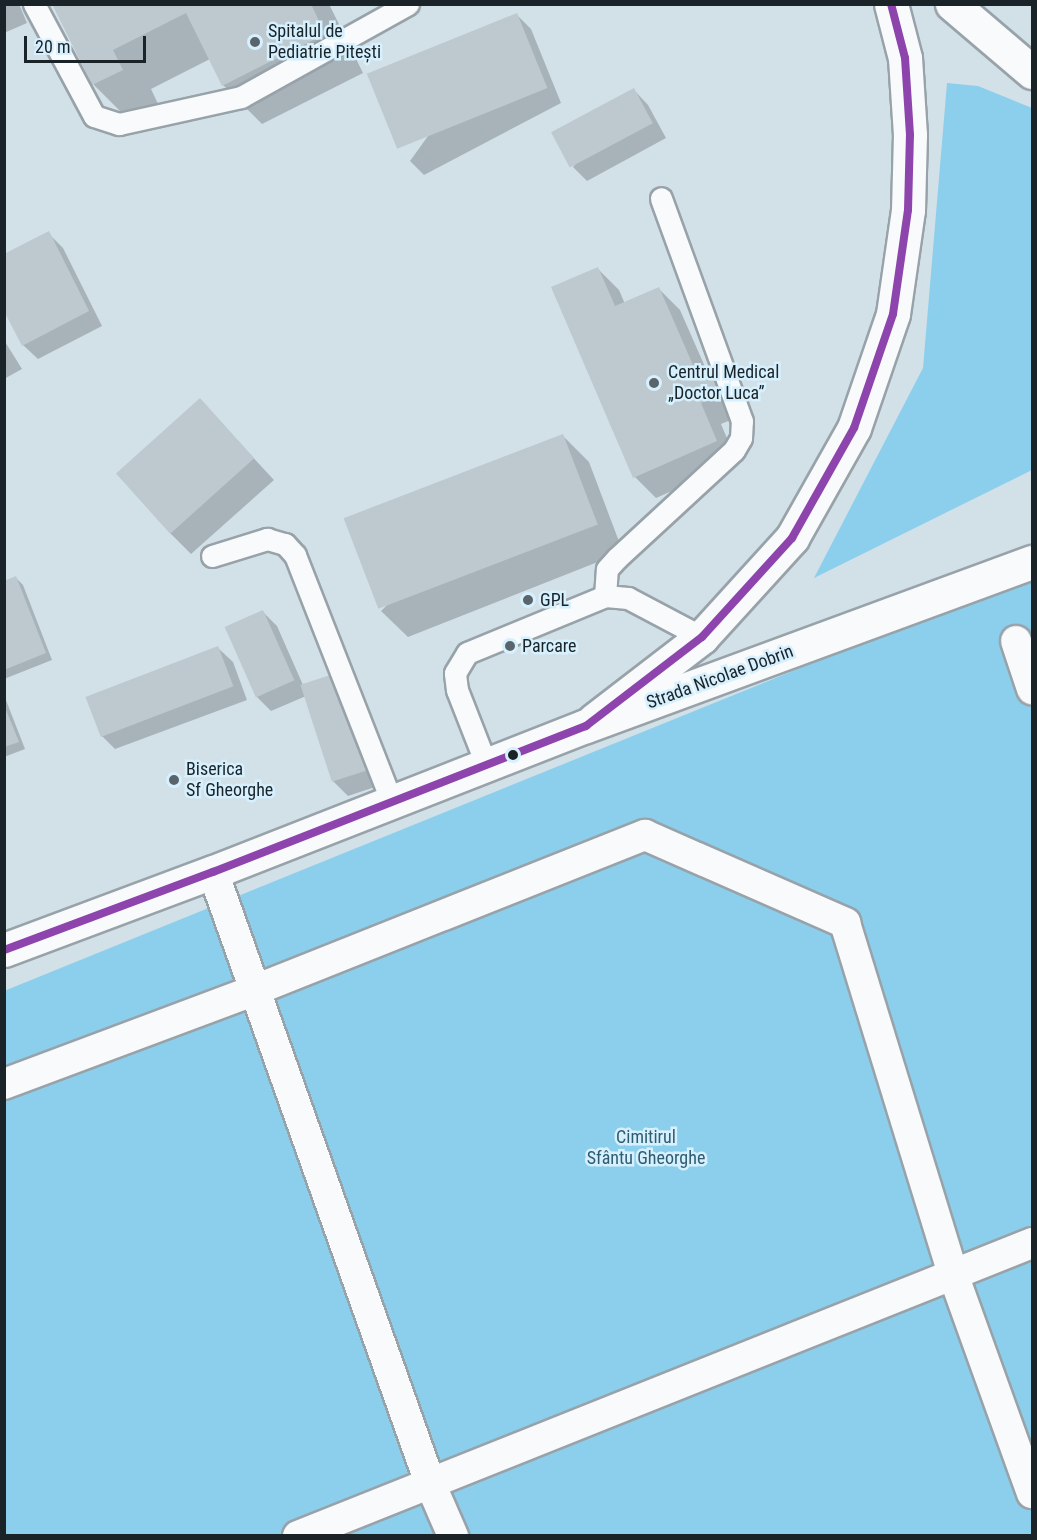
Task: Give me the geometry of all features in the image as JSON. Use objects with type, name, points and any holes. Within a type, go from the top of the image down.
[{"type":"main road","points":[[586,726],[702,637],[792,538],[854,428],[893,314],[908,210],[910,135],[905,58],[891,4]]},
{"type":"main road","points":[[952,4],[1032,72]]},
{"type":"main road","name":"Strada Nicolae Dobrin","points":[[4,950],[213,872],[586,726],[1032,562]]},
{"type":"street","points":[[1016,641],[1032,689]]},
{"type":"street","points":[[4,1084],[255,990],[645,835],[845,923],[953,1274],[1032,1493]]},
{"type":"street","points":[[213,872],[430,1483],[453,1536]]},
{"type":"street","points":[[298,1536],[1032,1243]]},
{"type":"lane","points":[[34,4],[94,116],[119,124],[241,98],[408,4]]},
{"type":"lane","points":[[605,596],[607,569],[734,450],[741,438],[742,421],[661,198]]},
{"type":"lane","points":[[212,556],[267,539],[285,544],[295,555],[392,802]]},
{"type":"lane","points":[[486,764],[457,690],[455,673],[467,653],[605,596],[628,598],[702,637]]},
{"type":"green space","points":[[947,83],[978,86],[1032,108],[1032,470],[814,578],[923,368]]},
{"type":"green space","name":"Cimitirul Sfântu Gheorghe","points":[[1032,574],[1032,1535],[5,1535],[4,991]]},
{"type":"building","name":"Spitalul de Pediatrie Pitești","points":[[52,4],[311,4],[325,34],[222,86],[186,13],[113,50],[123,70],[92,85]]},
{"type":"building","points":[[517,13],[547,88],[397,149],[367,74]]},
{"type":"building","points":[[634,88],[653,123],[570,167],[551,132]]},
{"type":"building","points":[[49,231],[89,311],[22,346],[4,311],[4,254]]},
{"type":"building","name":"Centrul Medical „Doctor Luca”","points":[[598,267],[615,306],[659,287],[696,372],[708,367],[720,394],[701,403],[717,441],[633,478],[551,287]]},
{"type":"building","points":[[200,398],[254,458],[170,534],[116,474]]},
{"type":"building","points":[[563,434],[598,525],[378,609],[344,518]]},
{"type":"building","points":[[16,576],[46,653],[4,670],[4,581]]},
{"type":"building","points":[[263,610],[294,680],[256,697],[225,627]]},
{"type":"building","points":[[218,646],[233,686],[101,737],[85,697]]},
{"type":"building","points":[[346,670],[378,767],[332,782],[300,685]]},
{"type":"building","points":[[4,705],[19,742],[4,747]]},
{"type":"transit line","points":[[4,950],[213,872],[586,726],[702,637],[792,538],[854,428],[893,314],[908,210],[910,135],[905,58],[891,4]]},
{"type":"place","name":"Spitalul de Pediatrie Pitești","points":[[255,42]]},
{"type":"place","name":"Centrul Medical „Doctor Luca”","points":[[654,383]]},
{"type":"place","name":"GPL","points":[[528,600]]},
{"type":"place","name":"Parcare","points":[[510,646]]},
{"type":"place","name":"Biserica Sf Gheorghe","points":[[174,780]]}]
